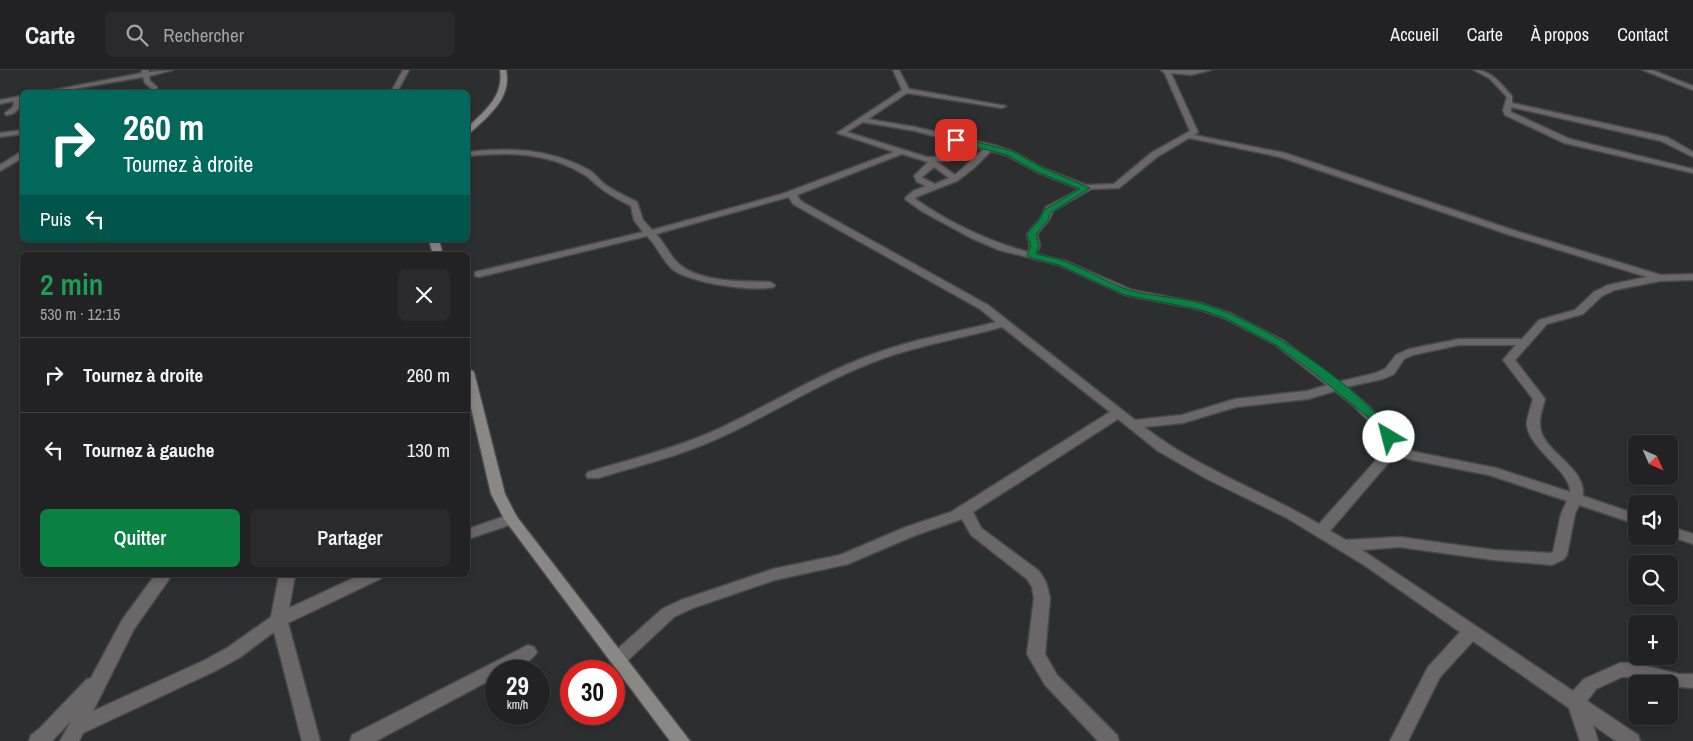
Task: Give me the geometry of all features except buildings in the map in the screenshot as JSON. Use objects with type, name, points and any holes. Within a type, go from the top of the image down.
[{"type":"main road","points":[[470,128],[499,98],[504,83],[503,70]]},
{"type":"main road","points":[[470,380],[498,494],[511,519],[681,741]]},
{"type":"street","points":[[57,90],[145,72],[170,70]]},
{"type":"street","points":[[395,90],[406,70]]},
{"type":"street","points":[[896,70],[906,91]]},
{"type":"street","points":[[1165,71],[1191,73],[1208,70]]},
{"type":"street","points":[[1477,70],[1491,77],[1510,97],[1508,113],[1560,138],[1693,171]]},
{"type":"street","points":[[1646,70],[1693,88]]},
{"type":"street","points":[[1031,255],[1035,246],[1032,234],[1044,220],[1046,212],[1086,188],[1092,186],[1108,188],[1116,186],[1161,150],[1194,132],[1165,71]]},
{"type":"street","points":[[145,72],[147,82],[153,86],[153,90]]},
{"type":"street","points":[[954,178],[931,161],[841,133],[906,91],[1002,106]]},
{"type":"street","points":[[0,102],[20,98]]},
{"type":"street","points":[[8,113],[16,108],[20,99]]},
{"type":"street","points":[[1509,104],[1611,126],[1693,149]]},
{"type":"street","points":[[862,120],[915,129],[990,147],[1016,156],[1040,170],[1086,188]]},
{"type":"street","points":[[0,135],[20,132]]},
{"type":"street","points":[[1189,136],[1282,155],[1522,236],[1660,278]]},
{"type":"street","points":[[1674,143],[1693,155]]},
{"type":"street","points":[[934,187],[920,180],[918,176],[931,161],[945,159],[976,144]]},
{"type":"street","points":[[990,147],[981,159],[954,178],[913,194],[909,198],[926,210],[985,241],[1062,264],[1129,293],[1200,306],[1228,316],[1280,343],[1339,387],[1372,415],[1384,429],[1393,449],[1412,456],[1491,472],[1628,516]]},
{"type":"street","points":[[470,154],[524,150],[552,157],[576,166],[588,173],[600,184],[634,204],[637,218],[662,247],[664,254],[683,272],[716,280],[770,285]]},
{"type":"street","points":[[479,274],[649,233],[792,194],[886,159],[902,151]]},
{"type":"street","points":[[0,169],[20,156]]},
{"type":"street","points":[[792,194],[801,205],[978,304],[1131,424],[1178,458],[1275,506],[1369,561],[1632,741]]},
{"type":"street","points":[[1344,546],[1398,542],[1494,556],[1552,559],[1556,557],[1561,550],[1568,514],[1576,498],[1577,488],[1574,480],[1537,436],[1534,425],[1539,399],[1508,360],[1543,322],[1578,312],[1598,294],[1612,287],[1660,278],[1693,278]]},
{"type":"street","points":[[593,475],[705,439],[835,374],[876,357],[909,346],[1004,323]]},
{"type":"street","points":[[1131,424],[1183,419],[1235,403],[1308,395],[1339,387],[1390,371],[1400,357],[1409,352],[1459,342],[1525,342]]},
{"type":"street","points":[[619,658],[668,613],[687,604],[772,575],[843,560],[911,531],[956,516],[1118,413]]},
{"type":"street","points":[[1321,532],[1393,449]]},
{"type":"street","points":[[965,511],[976,530],[984,538],[1034,575],[1040,586],[1042,598],[1036,654],[1042,668],[1051,680],[1110,741]]},
{"type":"street","points":[[470,533],[511,519]]},
{"type":"street","points":[[1678,534],[1693,539]]},
{"type":"street","points":[[74,734],[99,678],[143,599],[162,577]]},
{"type":"street","points":[[287,577],[279,620],[310,741]]},
{"type":"street","points":[[74,734],[233,653],[279,620],[370,577]]},
{"type":"street","points":[[1399,741],[1434,672],[1472,632]]},
{"type":"street","points":[[359,741],[528,652]]},
{"type":"street","points":[[1589,741],[1577,704],[1581,693],[1590,684],[1620,670],[1633,670],[1679,681],[1693,681]]},
{"type":"street","points":[[38,741],[46,735],[99,678]]},
{"type":"route","points":[[956,140],[1009,153],[1040,170],[1086,188],[1046,212],[1044,220],[1033,231],[1035,246],[1031,255],[1052,260],[1129,293],[1200,306],[1228,316],[1280,343],[1317,369],[1372,415],[1389,437]]}]
